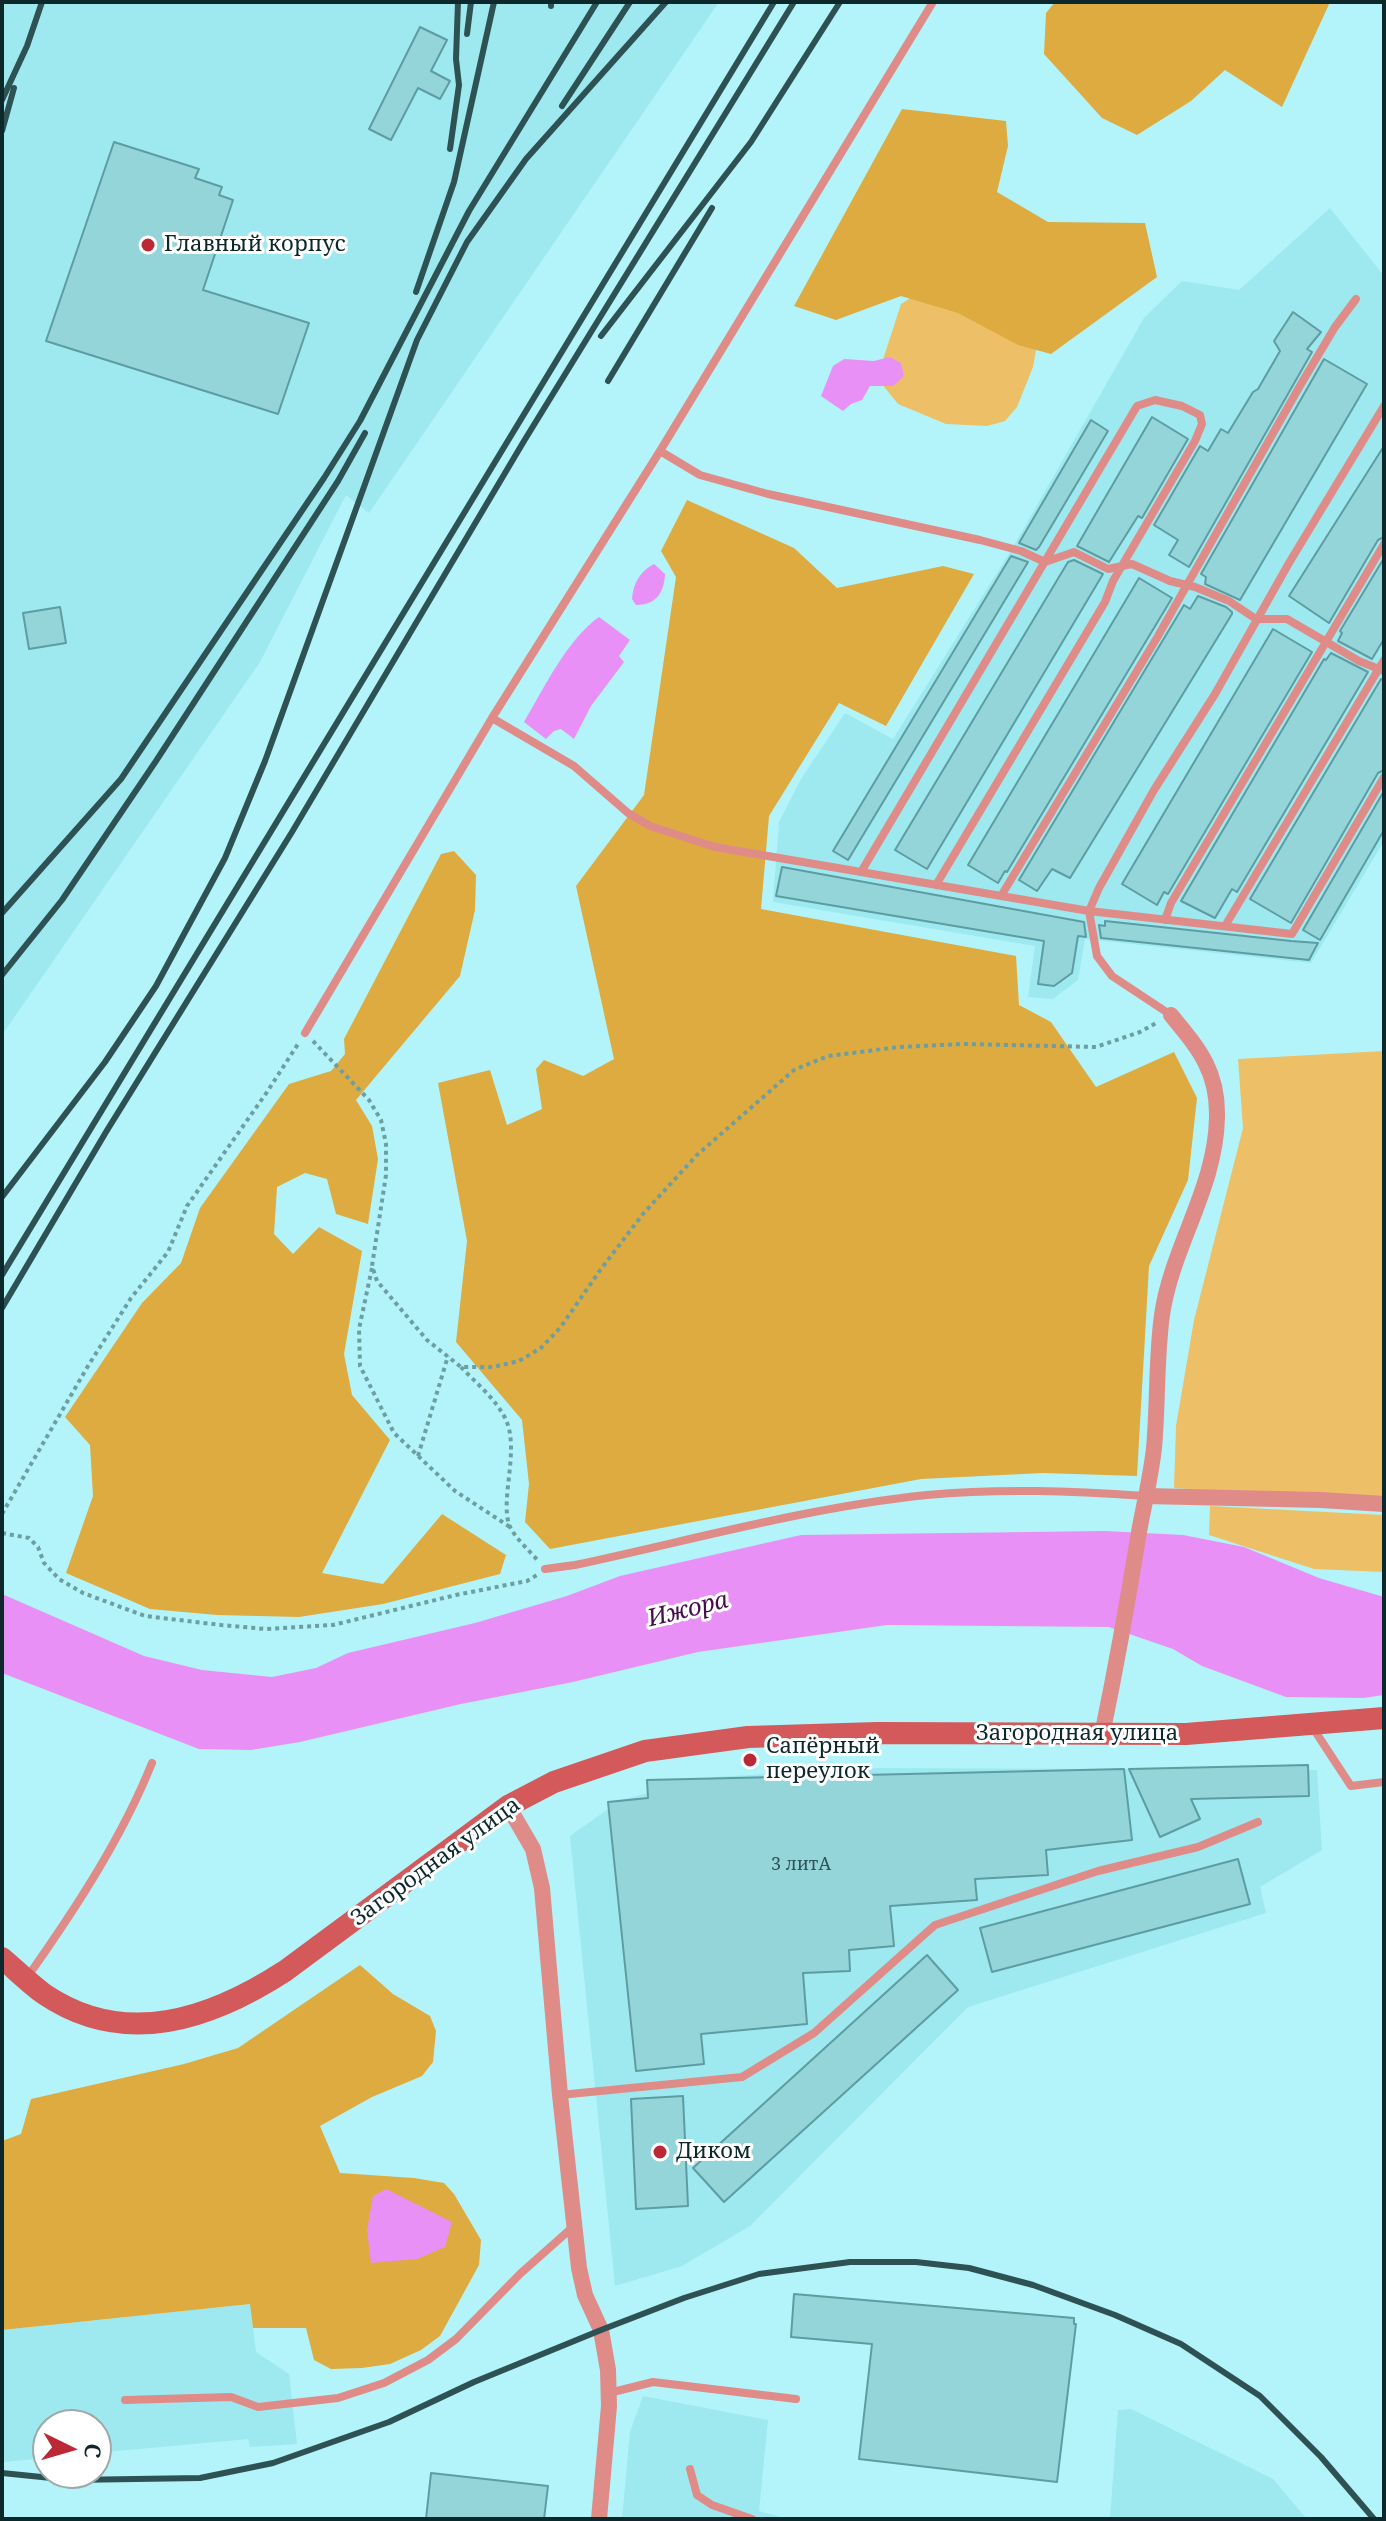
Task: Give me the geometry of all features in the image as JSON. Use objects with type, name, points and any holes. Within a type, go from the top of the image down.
[{"type":"main road","name":"Загородная улица","points":[[2,1958],[25,1979],[63,2004],[87,2015],[128,2023],[185,2019],[221,2007],[285,1971],[508,1806],[554,1782],[645,1751],[748,1737],[877,1733],[1186,1734],[1384,1718]]},
{"type":"street","points":[[1102,1735],[1154,1450],[1162,1316],[1171,1271],[1201,1199],[1213,1157],[1217,1116],[1213,1082],[1201,1051],[1171,1015]]},
{"type":"street","points":[[1146,1496],[1384,1504]]},
{"type":"street","points":[[508,1806],[533,1849],[542,1888],[579,2268],[585,2295],[605,2345],[609,2393],[599,2519]]},
{"type":"lane","points":[[305,1033],[492,718],[660,451],[933,2]]},
{"type":"lane","points":[[1001,896],[1158,636],[1301,384],[1335,327],[1356,299]]},
{"type":"lane","points":[[861,872],[1137,406],[1155,400],[1182,406],[1200,415],[1202,424],[1195,441],[1121,567],[1105,602],[936,885]]},
{"type":"lane","points":[[1171,1015],[1112,976],[1097,956],[1089,911],[1154,790],[1215,694],[1256,619],[1384,406]]},
{"type":"lane","points":[[660,451],[700,475],[768,494],[980,540],[1021,551],[1045,562],[1074,552],[1108,569],[1132,564],[1229,601],[1256,619],[1287,619],[1359,661],[1381,670]]},
{"type":"lane","points":[[1165,920],[1171,903],[1384,544]]},
{"type":"lane","points":[[1225,926],[1381,670],[1384,660]]},
{"type":"lane","points":[[492,718],[574,766],[628,813],[650,826],[715,847],[1089,911],[1292,934],[1384,777]]},
{"type":"lane","points":[[545,1569],[833,1510],[927,1495],[1018,1490],[1146,1496]]},
{"type":"lane","points":[[1311,1725],[1351,1786],[1384,1782]]},
{"type":"lane","points":[[25,1979],[65,1923],[133,1810],[152,1763]]},
{"type":"lane","points":[[560,2095],[742,2077],[814,2033],[935,1925],[1098,1871],[1198,1847],[1258,1822]]},
{"type":"lane","points":[[125,2400],[231,2397],[258,2407],[338,2398],[384,2383],[428,2360],[456,2339],[521,2273],[574,2226]]},
{"type":"lane","points":[[609,2393],[653,2382],[796,2399]]},
{"type":"lane","points":[[690,2469],[697,2495],[712,2505],[752,2519]]},
{"type":"path","points":[[461,1367],[493,1367],[519,1361],[541,1348],[560,1328],[643,1214],[696,1156],[794,1070],[828,1056],[899,1047],[964,1044],[1096,1047],[1140,1032],[1171,1015]]},
{"type":"path","points":[[2,1514],[131,1298],[168,1252],[187,1206],[305,1033],[369,1100],[381,1120],[386,1144],[386,1175],[359,1329],[360,1366],[394,1433],[455,1491],[510,1527],[545,1569],[527,1581],[333,1625],[266,1629],[145,1616],[83,1593],[59,1579],[44,1563],[38,1547],[29,1538],[2,1533]]},
{"type":"path","points":[[372,1266],[377,1281],[427,1340],[461,1367],[506,1419],[510,1434],[510,1527]]},
{"type":"path","points":[[418,1456],[448,1356]]},
{"type":"shaded area","points":[[2,2],[719,2],[369,513],[346,495],[260,662],[2,1035]]},
{"type":"shaded area","points":[[1055,2],[1330,2],[1282,107],[1225,70],[1191,101],[1137,135],[1102,118],[1044,54],[1046,13]]},
{"type":"shaded area","points":[[902,109],[1006,121],[1008,146],[997,192],[1048,222],[1145,223],[1157,277],[1051,354],[1018,345],[958,313],[901,296],[836,320],[794,306]]},
{"type":"shaded area","points":[[1330,208],[1384,276],[1384,841],[1311,963],[1085,939],[1078,980],[1053,999],[1028,997],[1035,946],[773,902],[779,822],[801,779],[845,713],[893,739],[1012,549],[1144,318],[1182,281],[1239,290]]},
{"type":"shaded area","points":[[930,286],[1042,316],[1033,367],[1017,407],[1005,421],[987,426],[946,424],[898,404],[877,378],[901,304]]},
{"type":"shaded area","points":[[687,500],[794,548],[837,588],[943,566],[974,574],[886,726],[839,703],[769,816],[761,909],[1016,956],[1019,1005],[1051,1022],[1096,1087],[1174,1052],[1197,1098],[1188,1180],[1149,1266],[1137,1476],[1043,1473],[921,1479],[550,1549],[525,1522],[529,1484],[522,1420],[456,1342],[467,1241],[438,1083],[490,1070],[507,1125],[542,1109],[536,1069],[544,1060],[583,1076],[614,1059],[576,886],[644,795],[676,577],[661,551]]},
{"type":"shaded area","points":[[454,851],[476,875],[475,910],[460,976],[356,1100],[372,1126],[378,1159],[368,1224],[336,1214],[327,1179],[305,1173],[277,1187],[274,1234],[293,1254],[319,1227],[362,1251],[344,1354],[352,1395],[390,1440],[322,1573],[383,1584],[442,1514],[506,1555],[500,1574],[383,1604],[299,1617],[150,1609],[66,1573],[93,1496],[90,1445],[65,1417],[142,1303],[181,1263],[200,1208],[289,1084],[331,1071],[345,1054],[344,1039],[441,854]]},
{"type":"shaded area","points":[[1384,1051],[1384,1502],[1174,1488],[1176,1426],[1194,1320],[1243,1128],[1238,1059]]},
{"type":"shaded area","points":[[1210,1506],[1384,1515],[1384,1572],[1314,1569],[1209,1535]]},
{"type":"shaded area","name":"Диком","points":[[878,1768],[1317,1770],[1322,1850],[1260,1887],[1266,1913],[968,2007],[750,2226],[682,2266],[615,2286],[570,1836],[621,1800],[713,1777]]},
{"type":"shaded area","points":[[360,1965],[393,1994],[430,2016],[436,2031],[433,2062],[422,2076],[372,2097],[320,2126],[340,2173],[444,2183],[481,2240],[479,2265],[440,2336],[421,2350],[390,2364],[331,2369],[314,2360],[306,2328],[253,2328],[250,2304],[2,2330],[2,2141],[21,2134],[31,2099],[184,2064],[238,2048]]},
{"type":"shaded area","points":[[250,2304],[256,2352],[289,2374],[297,2444],[250,2447],[248,2439],[112,2452],[112,2409],[32,2409],[32,2459],[2,2462],[2,2330]]},
{"type":"shaded area","points":[[643,2396],[768,2420],[759,2511],[788,2519],[622,2519],[630,2432]]},
{"type":"shaded area","points":[[1131,2409],[1273,2479],[1307,2519],[1110,2519],[1118,2410]]},
{"type":"water","points":[[890,357],[901,363],[904,376],[893,386],[870,386],[862,400],[843,411],[821,396],[833,366],[844,359],[874,361]]},
{"type":"water","points":[[654,564],[665,574],[661,592],[649,603],[636,605],[632,599],[636,583],[641,574]]},
{"type":"water","points":[[599,617],[630,640],[619,656],[624,662],[591,706],[574,739],[561,729],[546,739],[524,722],[566,651]]},
{"type":"water","name":"Ижора","points":[[1105,1531],[1183,1535],[1244,1547],[1319,1578],[1384,1597],[1384,1695],[1363,1698],[1286,1697],[1202,1666],[1173,1649],[1109,1627],[887,1625],[698,1652],[300,1742],[251,1750],[199,1749],[2,1673],[2,1594],[144,1656],[202,1670],[272,1677],[316,1668],[348,1653],[475,1623],[567,1596],[620,1576],[801,1535]]},
{"type":"water","points":[[386,2189],[452,2222],[445,2247],[417,2259],[371,2263],[367,2230],[373,2196]]},
{"type":"building","points":[[420,27],[447,40],[431,71],[450,81],[440,99],[418,88],[391,140],[369,129]]},
{"type":"building","name":"Главный корпус","points":[[114,142],[199,169],[195,178],[222,187],[219,195],[233,200],[203,290],[309,323],[278,414],[46,341]]},
{"type":"building","points":[[1293,312],[1321,332],[1307,349],[1312,352],[1189,567],[1169,555],[1178,540],[1154,525],[1200,446],[1208,451],[1221,429],[1228,433],[1253,392],[1258,389],[1280,351],[1274,341]]},
{"type":"building","points":[[1324,359],[1367,384],[1240,600],[1205,584],[1206,577],[1201,574]]},
{"type":"building","points":[[1152,417],[1188,439],[1142,518],[1138,516],[1109,562],[1077,546]]},
{"type":"building","points":[[1091,420],[1108,431],[1039,547],[1036,550],[1019,543]]},
{"type":"building","points":[[1384,446],[1384,537],[1378,540],[1329,623],[1289,596]]},
{"type":"building","points":[[1011,556],[1028,562],[848,860],[833,851]]},
{"type":"building","points":[[1384,558],[1384,639],[1372,659],[1338,641],[1340,631]]},
{"type":"building","points":[[1074,560],[1103,574],[927,869],[895,850],[1068,562]]},
{"type":"building","points":[[1139,578],[1172,598],[998,883],[968,865]]},
{"type":"building","points":[[1198,596],[1226,607],[1232,614],[1070,878],[1052,869],[1037,891],[1019,880],[1184,605],[1190,609]]},
{"type":"building","points":[[60,607],[66,643],[29,649],[23,613]]},
{"type":"building","points":[[1273,629],[1312,652],[1168,894],[1164,892],[1157,905],[1122,884]]},
{"type":"building","points":[[1331,653],[1368,672],[1237,892],[1232,889],[1215,918],[1181,901],[1324,659]]},
{"type":"building","points":[[1381,679],[1384,681],[1384,770],[1378,773],[1291,923],[1250,899]]},
{"type":"building","points":[[1384,791],[1384,830],[1320,940],[1303,930]]},
{"type":"building","points":[[782,867],[1084,922],[1086,937],[1078,936],[1072,973],[1054,986],[1038,984],[1044,941],[776,896]]},
{"type":"building","points":[[1105,921],[1318,943],[1309,960],[1101,938],[1099,925],[1105,926]]},
{"type":"building","points":[[1308,1765],[1309,1796],[1191,1799],[1200,1819],[1160,1837],[1129,1769]]},
{"type":"building","points":[[1124,1769],[1132,1840],[1046,1850],[1048,1875],[975,1879],[977,1900],[890,1906],[894,1946],[849,1950],[850,1971],[803,1973],[807,2024],[701,2034],[704,2064],[636,2071],[608,1802],[648,1798],[647,1780]]},
{"type":"building","points":[[1238,1859],[1250,1904],[992,1972],[980,1928]]},
{"type":"building","points":[[927,1955],[958,1990],[724,2202],[693,2168]]},
{"type":"building","name":"Диком","points":[[683,2096],[688,2206],[636,2209],[631,2099]]},
{"type":"building","points":[[794,2294],[1074,2318],[1076,2324],[1057,2482],[859,2459],[872,2344],[791,2337]]},
{"type":"building","points":[[431,2473],[548,2486],[544,2519],[426,2519]]},
{"type":"railway","points":[[2,100],[27,46],[42,2]]},
{"type":"railway","points":[[450,149],[459,85],[456,59],[458,2]]},
{"type":"railway","points":[[467,34],[471,2]]},
{"type":"railway","points":[[416,292],[454,182],[494,2]]},
{"type":"railway","points":[[2,913],[121,779],[324,478],[360,421],[469,211],[597,2]]},
{"type":"railway","points":[[562,106],[630,2]]},
{"type":"railway","points":[[2,1197],[105,1062],[156,986],[225,858],[265,761],[417,340],[467,242],[526,159],[666,2]]},
{"type":"railway","points":[[2,1275],[774,2]]},
{"type":"railway","points":[[2,1308],[106,1132],[292,832],[524,441],[794,2]]},
{"type":"railway","points":[[601,336],[751,142],[840,2]]},
{"type":"railway","points":[[2,131],[14,88]]},
{"type":"railway","points":[[608,381],[712,208]]},
{"type":"railway","points":[[2,975],[62,900],[156,761],[338,481],[365,433]]},
{"type":"railway","points":[[2,2473],[71,2480],[200,2478],[273,2463],[389,2422],[474,2382],[601,2330],[684,2298],[759,2274],[850,2262],[916,2262],[969,2268],[1033,2285],[1115,2315],[1181,2344],[1260,2396],[1321,2457],[1374,2519]]},
{"type":"place","name":"Главный корпус","points":[[148,245]]},
{"type":"place","name":"Сапёрный переулок","points":[[750,1760]]},
{"type":"place","name":"Диком","points":[[660,2152]]}]
